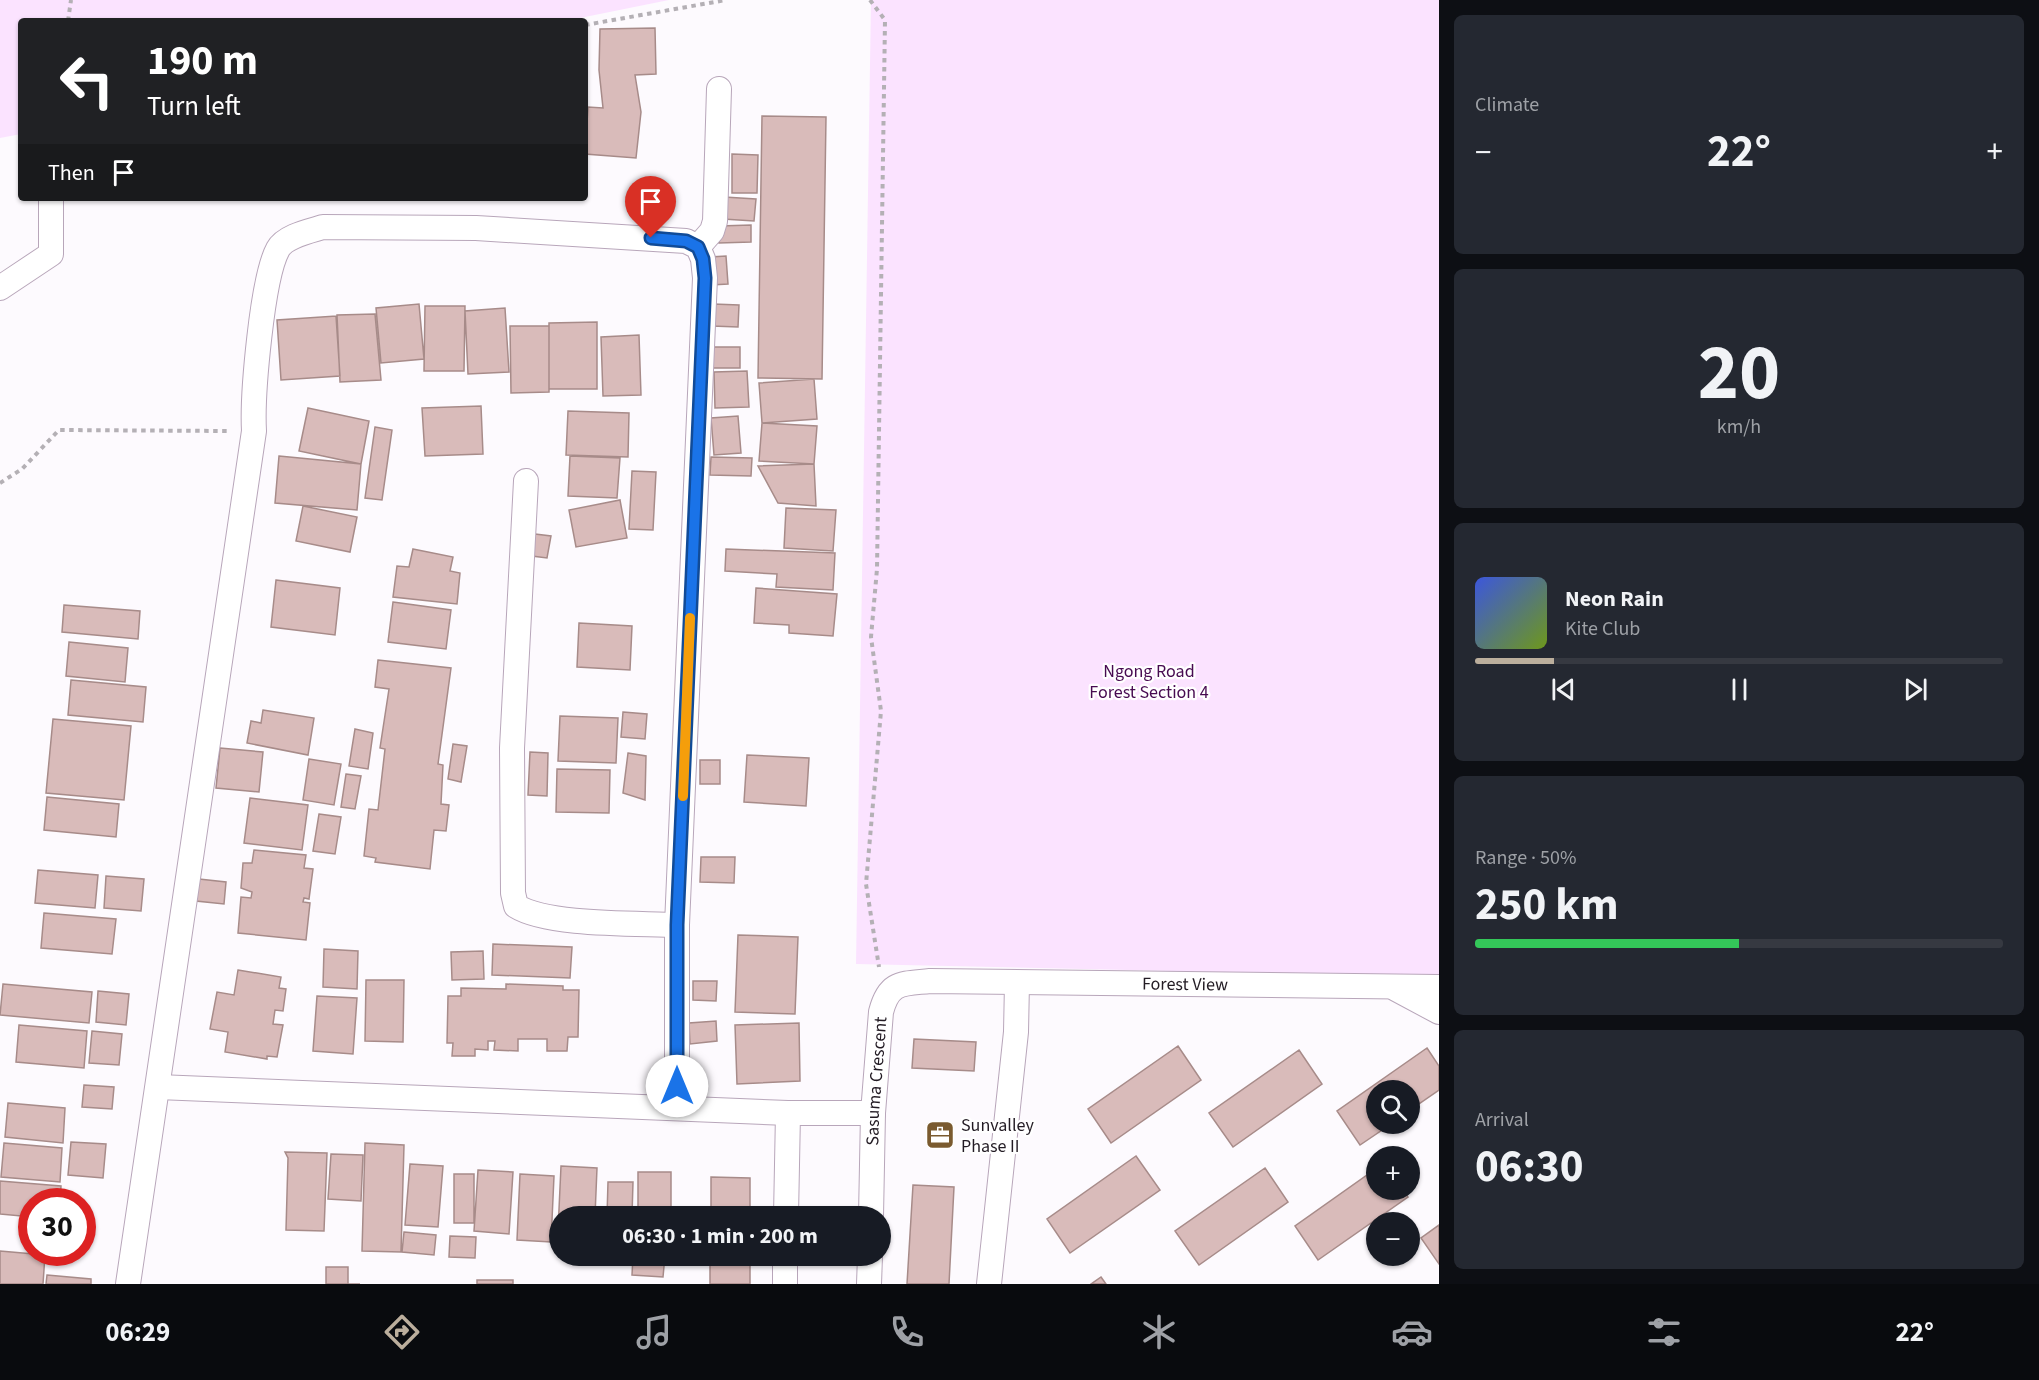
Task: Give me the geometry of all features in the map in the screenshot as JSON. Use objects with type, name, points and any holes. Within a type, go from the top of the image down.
[{"type":"street","points":[[698,247],[712,231],[715,221],[719,89]]},
{"type":"street","points":[[0,288],[51,254],[51,201]]},
{"type":"street","points":[[128,1284],[254,431],[252,405],[269,276],[279,247],[301,234],[323,227],[476,228],[655,238],[686,241],[698,247],[703,259],[705,278],[677,925],[677,1108]]},
{"type":"street","points":[[526,481],[512,748],[513,892],[516,906],[538,915],[600,922],[677,925]]},
{"type":"street","name":"Sasuma Crescent","points":[[871,1206],[873,1113],[884,1000],[891,989],[897,985],[930,981]]},
{"type":"street","name":"Forest View","points":[[930,981],[1439,987]]},
{"type":"street","points":[[989,1284],[1016,1032],[1017,983]]},
{"type":"street","points":[[1394,988],[1439,1012]]},
{"type":"street","points":[[158,1087],[788,1113],[873,1113]]},
{"type":"street","points":[[786,1206],[788,1113]]},
{"type":"street","points":[[784,1284],[785,1266]]},
{"type":"street","points":[[869,1284],[870,1266]]},
{"type":"path","points":[[68,18],[71,0]]},
{"type":"path","points":[[588,24],[726,0]]},
{"type":"path","points":[[870,0],[885,20],[877,569],[871,638],[881,711],[866,884],[884,1000]]},
{"type":"path","points":[[0,483],[22,469],[59,430],[254,431]]},
{"type":"green space","points":[[0,0],[669,0],[580,18],[18,18],[18,135],[0,138]]},
{"type":"green space","name":"Ngong Road Forest Section 4","points":[[871,0],[1439,0],[1439,977],[856,964]]},
{"type":"building","points":[[655,28],[656,74],[635,75],[641,112],[636,158],[588,154],[588,107],[603,108],[599,70],[600,29]]},
{"type":"building","points":[[762,116],[826,117],[822,379],[758,378]]},
{"type":"building","points":[[732,154],[758,155],[757,193],[732,193]]},
{"type":"building","points":[[724,197],[756,199],[754,221],[723,219]]},
{"type":"building","points":[[751,225],[751,242],[719,243],[719,226]]},
{"type":"building","points":[[726,256],[728,284],[711,285],[710,257]]},
{"type":"building","points":[[419,304],[424,359],[381,363],[376,308]]},
{"type":"building","points":[[713,304],[739,305],[738,327],[712,326]]},
{"type":"building","points":[[425,306],[465,306],[464,371],[424,371]]},
{"type":"building","points":[[505,308],[509,372],[468,374],[465,311]]},
{"type":"building","points":[[375,314],[381,380],[340,382],[337,315]]},
{"type":"building","points":[[336,316],[340,376],[281,380],[277,320]]},
{"type":"building","points":[[597,322],[597,389],[549,389],[549,323]]},
{"type":"building","points":[[510,326],[549,326],[549,392],[511,393]]},
{"type":"building","points":[[639,335],[641,395],[603,396],[601,337]]},
{"type":"building","points":[[712,347],[740,347],[740,368],[711,368]]},
{"type":"building","points":[[747,371],[749,407],[715,408],[714,372]]},
{"type":"building","points":[[814,379],[817,419],[762,423],[759,383]]},
{"type":"building","points":[[481,406],[483,454],[425,456],[422,408]]},
{"type":"building","points":[[308,408],[369,421],[361,464],[299,451]]},
{"type":"building","points":[[568,411],[629,413],[628,457],[566,455]]},
{"type":"building","points":[[738,416],[741,453],[714,455],[711,418]]},
{"type":"building","points":[[762,423],[817,426],[814,464],[759,461]]},
{"type":"building","points":[[375,427],[392,430],[382,500],[365,498]]},
{"type":"building","points":[[279,456],[361,464],[357,510],[275,503]]},
{"type":"building","points":[[570,456],[620,458],[617,498],[568,496]]},
{"type":"building","points":[[711,457],[752,458],[751,476],[710,475]]},
{"type":"building","points":[[814,464],[816,506],[778,503],[758,466]]},
{"type":"building","points":[[632,471],[656,472],[653,530],[629,529]]},
{"type":"building","points":[[620,500],[627,538],[576,547],[569,510]]},
{"type":"building","points":[[303,506],[357,517],[350,552],[296,541]]},
{"type":"building","points":[[786,508],[836,510],[833,551],[784,548]]},
{"type":"building","points":[[535,534],[551,536],[547,558],[532,556]]},
{"type":"building","points":[[413,549],[453,557],[450,571],[460,573],[457,604],[393,597],[397,566],[409,567]]},
{"type":"building","points":[[726,549],[835,553],[833,590],[776,587],[777,574],[725,571]]},
{"type":"building","points":[[276,580],[340,588],[335,635],[271,627]]},
{"type":"building","points":[[756,588],[837,594],[833,636],[789,633],[789,625],[754,623]]},
{"type":"building","points":[[393,602],[451,610],[446,649],[388,642]]},
{"type":"building","points":[[64,605],[140,611],[138,639],[62,632]]},
{"type":"building","points":[[579,623],[632,626],[630,670],[577,667]]},
{"type":"building","points":[[69,642],[128,648],[125,682],[66,676]]},
{"type":"building","points":[[378,660],[451,668],[438,764],[443,765],[441,804],[449,805],[446,831],[434,830],[430,869],[375,862],[376,858],[364,856],[369,809],[378,810],[385,749],[380,748],[389,689],[375,687]]},
{"type":"building","points":[[71,680],[146,687],[143,722],[68,715]]},
{"type":"building","points":[[263,710],[314,718],[308,755],[247,743],[251,721],[261,723]]},
{"type":"building","points":[[623,712],[647,714],[645,739],[621,737]]},
{"type":"building","points":[[560,716],[618,718],[616,763],[558,761]]},
{"type":"building","points":[[53,719],[131,726],[124,800],[46,793]]},
{"type":"building","points":[[355,729],[373,733],[368,769],[349,766]]},
{"type":"building","points":[[453,744],[467,746],[461,782],[448,779]]},
{"type":"building","points":[[220,748],[263,752],[259,792],[216,788]]},
{"type":"building","points":[[530,752],[548,753],[547,796],[528,795]]},
{"type":"building","points":[[628,753],[646,756],[645,800],[623,793]]},
{"type":"building","points":[[747,755],[809,758],[806,806],[744,802]]},
{"type":"building","points":[[309,759],[341,764],[334,805],[303,800]]},
{"type":"building","points":[[700,760],[720,760],[720,784],[700,784]]},
{"type":"building","points":[[557,769],[610,770],[609,813],[556,812]]},
{"type":"building","points":[[346,774],[361,776],[355,809],[341,807]]},
{"type":"building","points":[[47,797],[119,804],[116,837],[44,830]]},
{"type":"building","points":[[250,798],[308,805],[302,850],[244,843]]},
{"type":"building","points":[[319,814],[341,817],[335,854],[313,851]]},
{"type":"building","points":[[254,850],[306,855],[304,868],[313,869],[309,899],[304,898],[303,902],[310,903],[306,940],[238,933],[241,897],[251,898],[252,892],[241,888],[243,863],[252,863]]},
{"type":"building","points":[[701,857],[735,857],[734,883],[700,882]]},
{"type":"building","points":[[38,870],[98,875],[95,908],[35,903]]},
{"type":"building","points":[[106,876],[144,879],[141,911],[104,908]]},
{"type":"building","points":[[199,879],[226,882],[224,904],[196,901]]},
{"type":"building","points":[[44,913],[116,919],[112,954],[41,948]]},
{"type":"building","points":[[738,935],[798,937],[795,1014],[735,1012]]},
{"type":"building","points":[[493,944],[572,947],[570,978],[492,975]]},
{"type":"building","points":[[324,949],[358,951],[357,989],[323,987]]},
{"type":"building","points":[[483,951],[484,979],[452,980],[451,952]]},
{"type":"building","points":[[238,970],[281,977],[279,988],[286,989],[283,1011],[275,1010],[273,1024],[283,1025],[277,1057],[267,1056],[267,1059],[225,1052],[228,1032],[210,1029],[217,992],[234,995]]},
{"type":"building","points":[[366,980],[404,980],[403,1042],[365,1041]]},
{"type":"building","points":[[693,981],[717,981],[716,1001],[693,1000]]},
{"type":"building","points":[[3,984],[92,992],[89,1023],[0,1015]]},
{"type":"building","points":[[506,984],[563,986],[563,990],[579,990],[578,1037],[568,1037],[567,1051],[547,1051],[547,1039],[518,1039],[518,1051],[494,1050],[495,1041],[488,1041],[488,1050],[475,1049],[475,1056],[452,1056],[453,1043],[447,1043],[448,996],[461,996],[461,988],[506,989]]},
{"type":"building","points":[[98,991],[129,994],[126,1025],[96,1022]]},
{"type":"building","points":[[317,996],[357,998],[353,1054],[313,1051]]},
{"type":"building","points":[[716,1021],[717,1041],[690,1044],[689,1023]]},
{"type":"building","points":[[799,1023],[800,1081],[737,1084],[735,1025]]},
{"type":"building","points":[[19,1025],[87,1031],[84,1068],[16,1062]]},
{"type":"building","points":[[92,1031],[122,1034],[119,1065],[89,1063]]},
{"type":"building","points":[[914,1039],[976,1042],[974,1071],[912,1068]]},
{"type":"building","points":[[1178,1046],[1201,1080],[1111,1143],[1088,1109]]},
{"type":"building","points":[[1427,1048],[1439,1066],[1439,1090],[1420,1103],[1420,1080],[1381,1080]]},
{"type":"building","points":[[1299,1050],[1322,1084],[1233,1147],[1209,1113]]},
{"type":"building","points":[[84,1085],[114,1087],[112,1109],[82,1107]]},
{"type":"building","points":[[1366,1091],[1366,1134],[1376,1134],[1360,1145],[1337,1111]]},
{"type":"building","points":[[8,1103],[65,1108],[63,1143],[5,1137]]},
{"type":"building","points":[[71,1142],[106,1144],[103,1178],[68,1175]]},
{"type":"building","points":[[4,1143],[62,1148],[60,1182],[1,1177]]},
{"type":"building","points":[[365,1143],[404,1145],[401,1252],[362,1251]]},
{"type":"building","points":[[285,1152],[327,1153],[324,1231],[286,1230],[288,1158]]},
{"type":"building","points":[[331,1154],[363,1155],[361,1201],[328,1199]]},
{"type":"building","points":[[1136,1156],[1160,1190],[1070,1253],[1047,1219]]},
{"type":"building","points":[[410,1164],[443,1166],[438,1227],[405,1225]]},
{"type":"building","points":[[561,1166],[597,1168],[595,1206],[559,1206]]},
{"type":"building","points":[[1265,1168],[1288,1202],[1199,1265],[1175,1231]]},
{"type":"building","points":[[478,1170],[513,1172],[509,1234],[474,1231]]},
{"type":"building","points":[[638,1172],[671,1172],[671,1206],[638,1206]]},
{"type":"building","points":[[454,1174],[474,1174],[474,1223],[454,1223]]},
{"type":"building","points":[[520,1174],[554,1176],[553,1206],[549,1206],[549,1242],[517,1240]]},
{"type":"building","points":[[1366,1176],[1366,1200],[1404,1200],[1387,1212],[1366,1212],[1366,1226],[1318,1260],[1295,1226]]},
{"type":"building","points":[[711,1177],[750,1178],[750,1206],[711,1206]]},
{"type":"building","points":[[0,1181],[61,1186],[61,1188],[18,1188],[18,1216],[0,1214]]},
{"type":"building","points":[[608,1182],[633,1182],[632,1206],[607,1206]]},
{"type":"building","points":[[913,1185],[954,1187],[949,1284],[907,1284]]},
{"type":"building","points":[[1439,1225],[1439,1264],[1421,1238]]},
{"type":"building","points":[[404,1232],[436,1235],[434,1255],[402,1252]]},
{"type":"building","points":[[450,1236],[476,1237],[475,1258],[449,1257]]},
{"type":"building","points":[[0,1251],[18,1253],[18,1266],[44,1266],[43,1284],[0,1284]]},
{"type":"building","points":[[632,1266],[664,1266],[663,1277],[632,1275]]},
{"type":"building","points":[[710,1266],[750,1266],[750,1284],[710,1284]]},
{"type":"building","points":[[326,1267],[348,1267],[348,1284],[326,1284]]},
{"type":"building","points":[[47,1275],[91,1279],[91,1284],[46,1284]]},
{"type":"building","points":[[1101,1277],[1106,1284],[1091,1284]]},
{"type":"building","points":[[477,1280],[513,1280],[513,1284],[477,1284]]},
{"type":"slow traffic","points":[[683,796],[690,618]]},
{"type":"place","name":"Sunvalley Phase II","points":[[940,1135]]},
{"type":"route","points":[[651,238],[686,241],[698,247],[703,259],[705,278],[677,925],[677,1086]]}]
